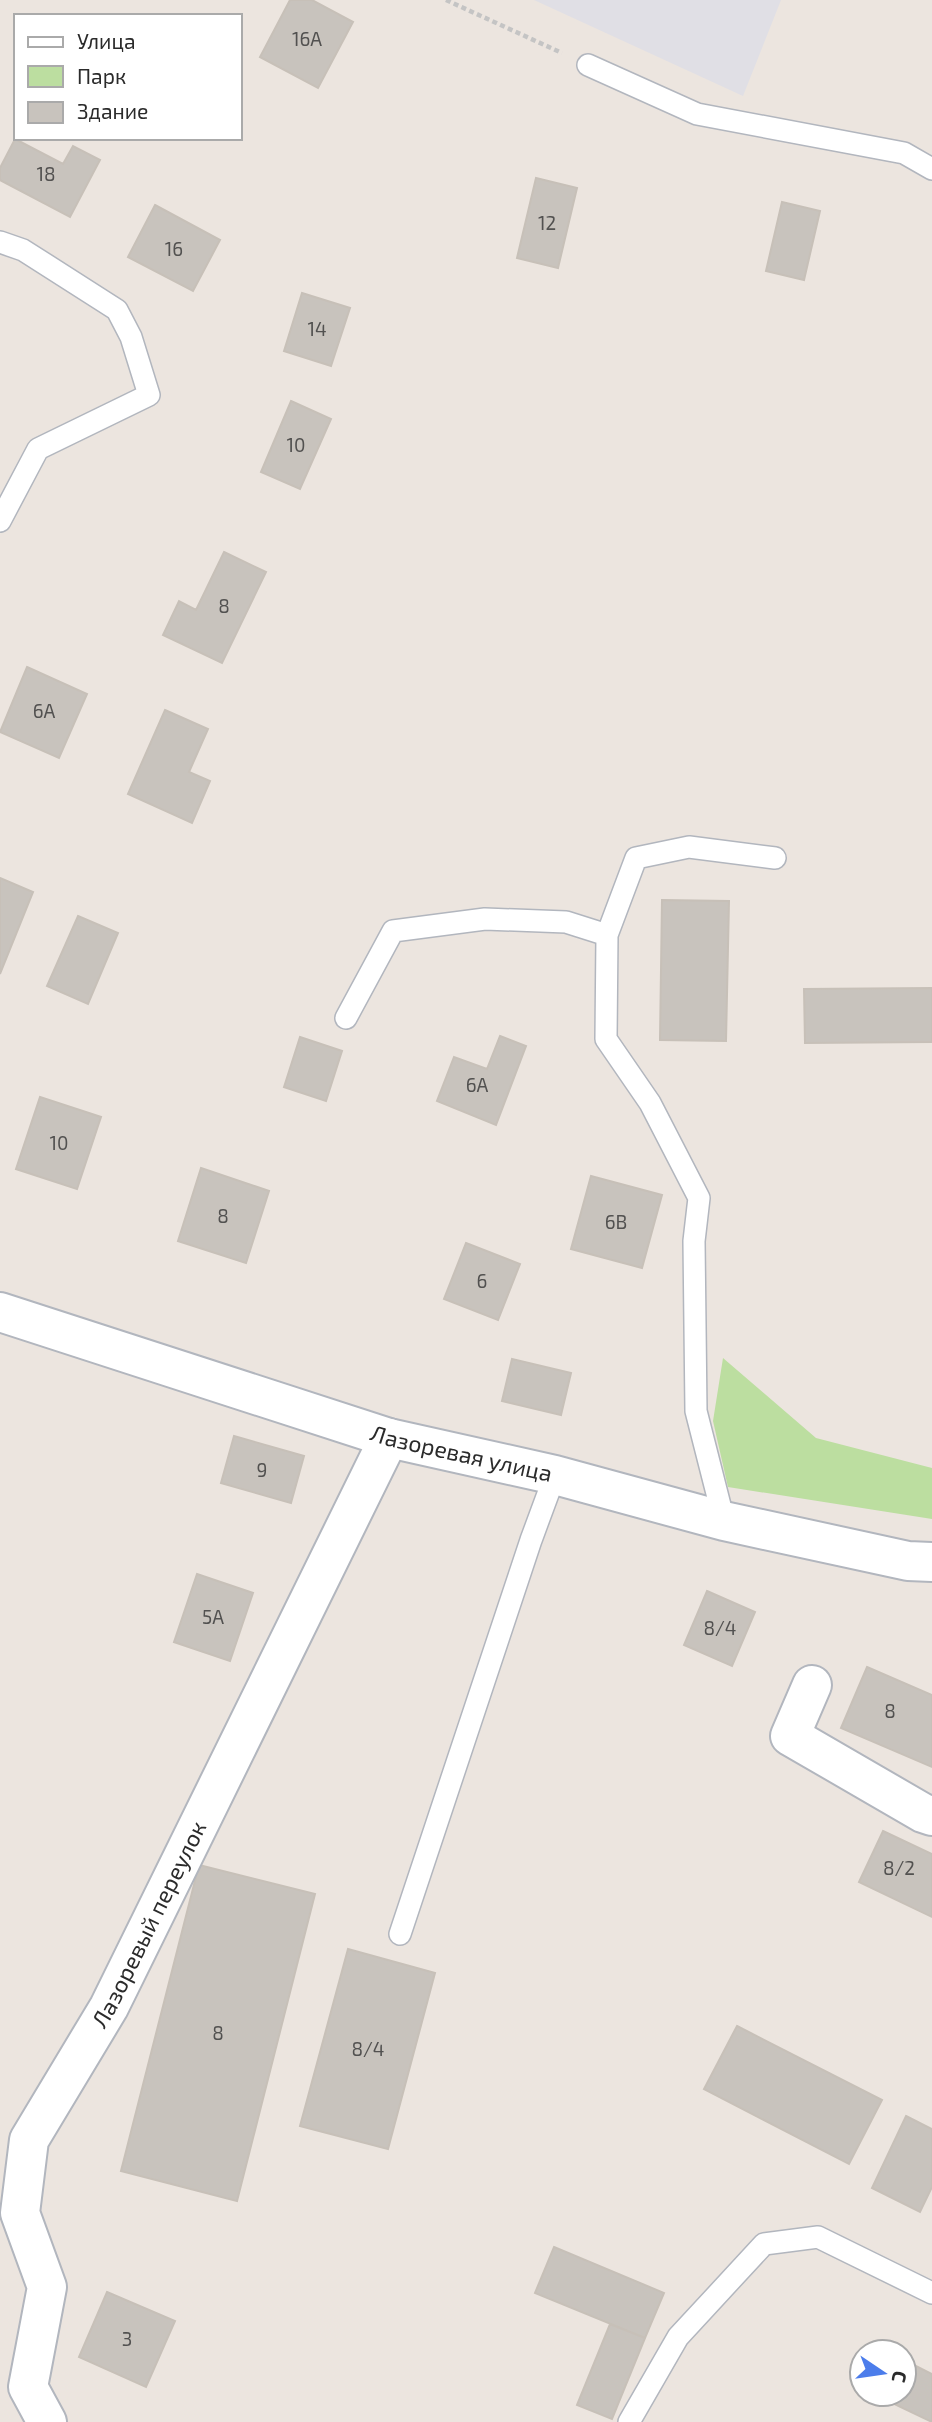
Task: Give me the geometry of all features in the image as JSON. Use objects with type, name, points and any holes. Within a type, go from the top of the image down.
[{"type":"street","name":"Лазоревая улица","points":[[0,1311],[388,1438],[555,1475],[724,1521],[908,1561],[932,1562]]},
{"type":"street","name":"Лазоревый переулок","points":[[47,2422],[28,2387],[47,2287],[20,2213],[29,2140],[109,2007],[388,1438]]},
{"type":"street","points":[[812,1685],[790,1735],[932,1816]]},
{"type":"lane","points":[[588,65],[697,114],[904,153],[932,169]]},
{"type":"lane","points":[[0,242],[23,250],[117,310],[131,337],[149,395],[38,449],[0,521]]},
{"type":"lane","points":[[724,1521],[696,1411],[694,1241],[699,1198],[650,1103],[606,1039],[607,935],[636,858],[689,847],[775,858]]},
{"type":"lane","points":[[346,1018],[393,931],[485,919],[566,922],[607,935]]},
{"type":"lane","points":[[400,1934],[555,1475]]},
{"type":"lane","points":[[629,2422],[678,2337],[764,2244],[818,2237],[932,2293]]},
{"type":"path","points":[[446,0],[588,65]]},
{"type":"shaded area","points":[[534,0],[781,0],[743,96]]},
{"type":"green space","points":[[723,1358],[816,1438],[932,1468],[932,1519],[728,1487],[713,1421]]},
{"type":"building","points":[[290,0],[312,0],[353,22],[318,88],[260,57]]},
{"type":"building","points":[[14,140],[63,164],[73,146],[100,160],[70,217],[0,180],[0,168]]},
{"type":"building","points":[[536,178],[577,188],[558,268],[517,258]]},
{"type":"building","points":[[782,202],[820,211],[804,280],[766,271]]},
{"type":"building","points":[[155,205],[220,240],[193,291],[128,257]]},
{"type":"building","points":[[302,293],[350,308],[331,366],[284,351]]},
{"type":"building","points":[[291,401],[331,419],[300,489],[261,472]]},
{"type":"building","points":[[224,552],[266,572],[222,663],[163,635],[179,601],[196,610]]},
{"type":"building","points":[[27,667],[87,694],[59,758],[0,732]]},
{"type":"building","points":[[165,710],[208,729],[189,772],[210,781],[192,823],[128,794]]},
{"type":"building","points":[[0,878],[33,892],[0,974]]},
{"type":"building","points":[[662,900],[729,901],[726,1041],[660,1040]]},
{"type":"building","points":[[78,916],[118,933],[88,1004],[47,986]]},
{"type":"building","points":[[932,988],[932,1042],[805,1043],[804,989]]},
{"type":"building","points":[[500,1036],[526,1046],[496,1125],[437,1101],[454,1057],[487,1069]]},
{"type":"building","points":[[300,1037],[342,1051],[326,1101],[284,1087]]},
{"type":"building","points":[[40,1097],[101,1117],[77,1189],[16,1169]]},
{"type":"building","points":[[201,1168],[269,1191],[246,1263],[178,1241]]},
{"type":"building","points":[[591,1176],[662,1195],[642,1268],[571,1249]]},
{"type":"building","points":[[466,1243],[520,1264],[498,1320],[444,1299]]},
{"type":"building","points":[[512,1359],[571,1373],[561,1415],[502,1401]]},
{"type":"building","points":[[234,1436],[304,1456],[291,1503],[221,1483]]},
{"type":"building","points":[[197,1574],[253,1593],[230,1661],[174,1642]]},
{"type":"building","points":[[707,1591],[755,1612],[732,1666],[684,1645]]},
{"type":"building","points":[[867,1667],[932,1695],[932,1767],[841,1728]]},
{"type":"building","points":[[883,1831],[932,1854],[932,1917],[859,1882]]},
{"type":"building","points":[[199,1865],[315,1894],[237,2201],[121,2171]]},
{"type":"building","points":[[348,1949],[435,1973],[388,2149],[300,2126]]},
{"type":"building","points":[[737,2026],[882,2100],[849,2164],[704,2089]]},
{"type":"building","points":[[906,2116],[932,2129],[932,2187],[920,2212],[872,2188]]},
{"type":"building","points":[[554,2247],[664,2293],[645,2338],[535,2293]]},
{"type":"building","points":[[107,2292],[175,2321],[146,2387],[79,2357]]},
{"type":"building","points":[[610,2324],[645,2338],[612,2419],[577,2405]]},
{"type":"building","points":[[918,2367],[932,2374],[932,2422],[903,2408],[918,2408]]}]
